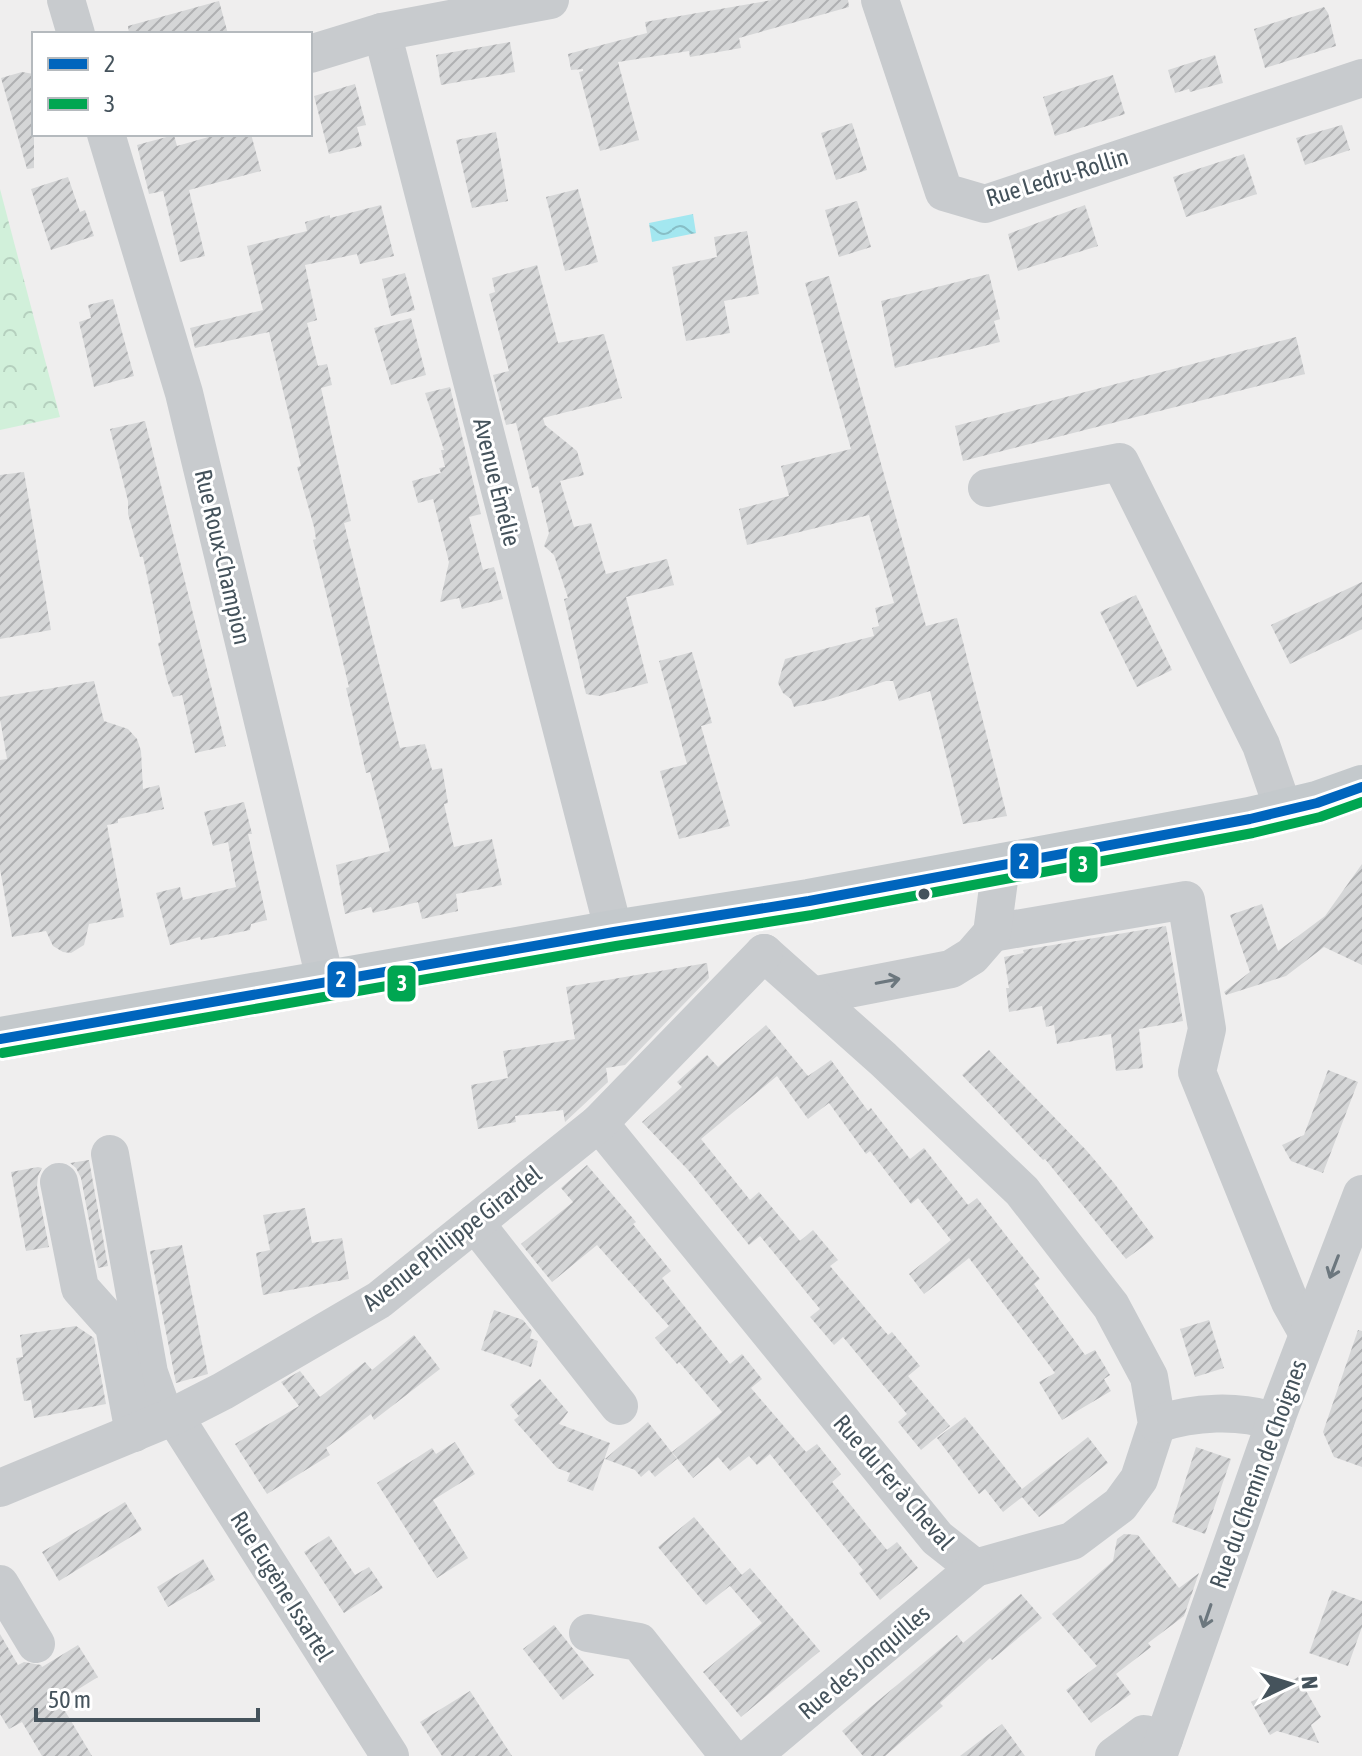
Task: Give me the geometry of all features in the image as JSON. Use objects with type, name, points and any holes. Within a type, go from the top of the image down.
[{"type":"main road","points":[[0,1039],[759,907],[809,901],[1284,811],[1362,787]]},
{"type":"street","points":[[66,0],[75,32]]},
{"type":"street","points":[[312,53],[382,32],[550,0]]},
{"type":"street","name":"Rue Ledru-Rollin","points":[[880,0],[944,192],[985,204],[1362,78]]},
{"type":"street","name":"Avenue Émélie","points":[[382,32],[614,932]]},
{"type":"street","name":"Rue Roux-Champion","points":[[107,136],[184,393],[326,983]]},
{"type":"street","points":[[987,488],[1120,462],[1261,745],[1284,811]]},
{"type":"street","points":[[812,996],[951,969],[972,956],[992,933],[1001,865]]},
{"type":"street","points":[[992,933],[1186,900],[1207,1029],[1197,1072],[1290,1302],[1308,1334]]},
{"type":"street","points":[[759,907],[766,935],[764,953]]},
{"type":"street","name":"Rue du Fer à Cheval","points":[[599,1123],[937,1538],[975,1568],[1072,1541],[1120,1505],[1139,1479],[1157,1424],[1149,1377],[1111,1306],[1022,1191],[764,953]]},
{"type":"street","name":"Avenue Philippe Girardel","points":[[0,1488],[156,1423],[223,1391],[379,1300],[599,1123],[764,953]]},
{"type":"street","points":[[110,1154],[149,1373],[159,1401],[156,1423]]},
{"type":"street","points":[[59,1182],[76,1285],[114,1326],[156,1423]]},
{"type":"street","name":"Rue du Chemin de Choignes","points":[[1161,1748],[1275,1422],[1362,1194]]},
{"type":"street","points":[[475,1223],[619,1406]]},
{"type":"street","points":[[1157,1424],[1185,1415],[1262,1417],[1275,1422]]},
{"type":"street","name":"Rue Eugène Issartel","points":[[156,1423],[278,1592],[347,1704],[390,1756]]},
{"type":"street","name":"Rue des Jonquilles","points":[[752,1756],[975,1568]]},
{"type":"street","points":[[0,1584],[36,1644]]},
{"type":"street","points":[[588,1633],[639,1642],[729,1756]]},
{"type":"street","points":[[1114,1756],[1144,1734],[1161,1748]]},
{"type":"green space","points":[[0,189],[60,417],[0,430]]},
{"type":"water","points":[[693,214],[696,233],[652,242],[649,223]]},
{"type":"building","points":[[772,0],[848,0],[849,7],[739,38],[741,48],[690,57],[689,51],[618,62],[639,140],[600,151],[579,72],[583,69],[571,70],[568,54],[647,33],[645,22]]},
{"type":"building","points":[[219,1],[227,32],[129,32],[128,26]]},
{"type":"building","points":[[1324,7],[1336,46],[1265,68],[1254,29]]},
{"type":"building","points":[[510,42],[515,72],[441,85],[436,55]]},
{"type":"building","points":[[1215,55],[1223,83],[1175,93],[1168,70]]},
{"type":"building","points":[[22,72],[32,74],[34,168],[27,169],[1,78]]},
{"type":"building","points":[[1113,75],[1125,114],[1055,136],[1043,97]]},
{"type":"building","points":[[355,84],[366,125],[357,127],[362,146],[329,154],[314,96]]},
{"type":"building","points":[[852,123],[867,170],[836,180],[821,133]]},
{"type":"building","points":[[1342,125],[1350,150],[1305,165],[1296,138]]},
{"type":"building","points":[[496,132],[508,201],[472,208],[456,140]]},
{"type":"building","points":[[174,136],[177,146],[212,136],[252,136],[261,171],[189,190],[205,256],[180,262],[163,191],[149,194],[137,145]]},
{"type":"building","points":[[1244,154],[1257,194],[1186,217],[1173,177]]},
{"type":"building","points":[[68,177],[80,212],[85,210],[94,236],[51,250],[31,189]]},
{"type":"building","points":[[578,189],[598,262],[565,271],[546,197]]},
{"type":"building","points":[[857,201],[871,247],[839,257],[825,210]]},
{"type":"building","points":[[381,205],[394,256],[360,264],[357,254],[305,265],[317,320],[307,323],[318,366],[327,364],[332,385],[321,388],[351,521],[344,523],[400,748],[425,744],[432,770],[442,768],[448,803],[444,804],[454,847],[492,839],[502,885],[456,894],[458,911],[422,919],[418,902],[373,913],[371,907],[345,914],[336,865],[390,851],[370,772],[366,773],[346,688],[349,687],[313,540],[316,539],[314,527],[297,467],[301,466],[269,332],[195,348],[190,328],[263,310],[247,246],[307,231],[305,222]]},
{"type":"building","points":[[1085,205],[1098,246],[1018,271],[1008,234]]},
{"type":"building","points":[[747,231],[759,294],[724,301],[730,333],[686,341],[672,267],[717,257],[714,237]]},
{"type":"building","points":[[537,265],[558,343],[604,334],[622,398],[543,418],[545,425],[577,451],[584,475],[560,481],[574,527],[591,523],[606,574],[667,559],[674,585],[626,597],[648,683],[599,696],[586,694],[564,599],[568,598],[554,555],[544,546],[549,533],[538,486],[532,488],[516,423],[506,425],[493,375],[509,371],[489,294],[495,292],[492,278]]},
{"type":"building","points":[[405,273],[415,310],[391,316],[382,279]]},
{"type":"building","points":[[989,274],[1000,319],[994,321],[1000,342],[895,368],[881,301]]},
{"type":"building","points":[[829,276],[926,626],[957,618],[1007,816],[963,824],[930,691],[899,701],[893,681],[886,681],[794,707],[778,683],[785,659],[874,636],[872,628],[879,626],[875,608],[894,603],[869,515],[747,545],[739,509],[789,496],[781,466],[851,449],[805,283]]},
{"type":"building","points":[[113,299],[134,376],[94,387],[79,322],[91,318],[88,305]]},
{"type":"building","points":[[411,318],[426,375],[391,385],[374,328]]},
{"type":"building","points":[[1296,337],[1305,374],[963,461],[955,426]]},
{"type":"building","points":[[450,387],[481,514],[469,517],[483,570],[494,567],[503,599],[462,609],[459,598],[440,602],[449,562],[433,499],[418,503],[412,481],[441,473],[439,468],[445,467],[441,450],[444,450],[425,393]]},
{"type":"building","points":[[145,421],[226,746],[195,753],[182,695],[173,697],[167,680],[143,557],[140,557],[128,514],[128,501],[110,429]]},
{"type":"building","points":[[24,472],[51,630],[0,639],[0,475]]},
{"type":"building","points":[[1362,582],[1362,629],[1290,664],[1271,625]]},
{"type":"building","points":[[1136,595],[1172,670],[1137,687],[1100,612]]},
{"type":"building","points":[[692,652],[712,723],[701,726],[730,826],[679,839],[660,771],[687,764],[659,661]]},
{"type":"building","points":[[94,681],[104,721],[128,729],[137,739],[141,751],[143,789],[159,785],[164,809],[118,819],[118,823],[107,825],[124,917],[89,924],[84,945],[71,953],[53,946],[46,931],[12,937],[0,869],[0,760],[7,759],[0,719],[0,697]]},
{"type":"building","points":[[244,802],[267,920],[251,924],[250,930],[170,945],[156,893],[180,887],[183,900],[236,887],[228,842],[213,846],[204,812]]},
{"type":"building","points":[[1362,864],[1362,965],[1324,947],[1286,976],[1226,995],[1224,992],[1250,972],[1230,915],[1262,904],[1278,951],[1325,916]]},
{"type":"building","points":[[1166,926],[1183,1021],[1139,1029],[1143,1068],[1116,1071],[1111,1034],[1057,1044],[1054,1025],[1046,1027],[1042,1006],[1009,1012],[1004,957],[1024,953],[1023,950]]},
{"type":"building","points":[[707,963],[709,978],[625,1065],[606,1068],[608,1082],[565,1122],[563,1110],[515,1116],[516,1122],[478,1129],[471,1085],[508,1078],[503,1051],[575,1039],[566,987]]},
{"type":"building","points":[[766,1025],[808,1076],[831,1060],[868,1111],[871,1108],[910,1159],[924,1148],[968,1205],[977,1198],[1040,1279],[1034,1284],[1085,1355],[1095,1350],[1110,1375],[1104,1379],[1111,1391],[1062,1420],[1039,1382],[1055,1373],[969,1258],[924,1294],[909,1274],[951,1240],[918,1198],[911,1204],[870,1151],[866,1154],[829,1103],[808,1119],[777,1076],[701,1139],[750,1200],[759,1192],[800,1241],[813,1230],[838,1260],[830,1266],[888,1335],[892,1332],[920,1366],[908,1376],[950,1426],[921,1450],[898,1422],[907,1414],[843,1337],[834,1345],[810,1317],[820,1309],[760,1236],[749,1245],[689,1171],[642,1122],[682,1087],[677,1082],[707,1055],[718,1067]]},
{"type":"building","points":[[989,1050],[1087,1151],[1154,1238],[1126,1259],[1045,1159],[962,1075]]},
{"type":"building","points":[[1328,1070],[1358,1082],[1323,1173],[1291,1161],[1282,1145],[1304,1135]]},
{"type":"building","points":[[89,1160],[108,1266],[98,1268],[81,1178],[70,1163]]},
{"type":"building","points":[[587,1165],[636,1222],[633,1224],[671,1271],[662,1278],[730,1364],[742,1354],[762,1379],[751,1388],[806,1452],[817,1444],[841,1474],[832,1482],[887,1550],[897,1542],[918,1568],[880,1600],[859,1573],[863,1570],[770,1454],[757,1465],[749,1456],[730,1471],[718,1457],[693,1478],[672,1452],[722,1412],[655,1338],[669,1326],[597,1245],[552,1282],[521,1244],[573,1202],[561,1188]]},
{"type":"building","points":[[42,1168],[37,1186],[49,1247],[26,1251],[11,1172]]},
{"type":"building","points":[[305,1208],[312,1243],[342,1238],[349,1279],[263,1295],[256,1253],[270,1250],[263,1215]]},
{"type":"building","points":[[182,1245],[208,1374],[176,1383],[150,1251]]},
{"type":"building","points":[[494,1310],[523,1320],[532,1331],[530,1338],[538,1341],[531,1367],[481,1350]]},
{"type":"building","points":[[1209,1320],[1224,1368],[1195,1377],[1180,1329]]},
{"type":"building","points":[[76,1326],[94,1338],[106,1404],[34,1418],[31,1400],[24,1401],[16,1358],[23,1357],[20,1335]]},
{"type":"building","points":[[1358,1330],[1362,1331],[1362,1467],[1334,1457],[1323,1432]]},
{"type":"building","points":[[414,1335],[440,1369],[374,1420],[371,1414],[326,1448],[330,1455],[267,1494],[235,1444],[299,1406],[281,1382],[300,1371],[320,1397],[365,1362],[372,1370]]},
{"type":"building","points":[[540,1379],[568,1412],[559,1424],[610,1443],[593,1491],[567,1481],[570,1473],[557,1468],[514,1420],[519,1416],[510,1405]]},
{"type":"building","points":[[965,1417],[1022,1489],[1088,1437],[1108,1463],[1039,1517],[1022,1497],[1003,1512],[985,1489],[979,1494],[937,1438]]},
{"type":"building","points":[[648,1422],[677,1459],[655,1477],[649,1470],[641,1477],[635,1470],[605,1459]]},
{"type":"building","points":[[455,1442],[475,1474],[433,1500],[468,1558],[437,1578],[377,1483],[432,1448],[436,1454]]},
{"type":"building","points":[[1196,1447],[1231,1459],[1205,1534],[1172,1522]]},
{"type":"building","points":[[125,1502],[142,1530],[59,1581],[42,1552]]},
{"type":"building","points":[[694,1517],[742,1575],[750,1568],[820,1651],[741,1717],[703,1672],[762,1623],[730,1586],[736,1581],[706,1605],[658,1547]]},
{"type":"building","points":[[1124,1534],[1138,1535],[1179,1588],[1199,1573],[1184,1616],[1148,1643],[1151,1647],[1116,1674],[1131,1694],[1091,1723],[1066,1690],[1097,1666],[1052,1614],[1113,1561],[1117,1539]]},
{"type":"building","points":[[329,1536],[355,1575],[369,1567],[383,1588],[344,1613],[304,1552]]},
{"type":"building","points":[[203,1559],[215,1580],[168,1607],[157,1587]]},
{"type":"building","points":[[1332,1590],[1362,1601],[1362,1627],[1348,1666],[1309,1653]]},
{"type":"building","points":[[1021,1594],[1042,1618],[992,1660],[990,1658],[940,1703],[943,1706],[885,1756],[863,1756],[842,1731],[957,1635],[963,1643]]},
{"type":"building","points":[[554,1625],[594,1675],[563,1700],[523,1649]]},
{"type":"building","points":[[0,1634],[18,1665],[24,1662],[42,1667],[78,1645],[98,1677],[59,1701],[92,1756],[42,1756],[22,1722],[9,1729],[0,1714]]},
{"type":"building","points":[[1298,1677],[1321,1717],[1311,1725],[1319,1743],[1277,1731],[1270,1735],[1251,1702]]},
{"type":"building","points":[[470,1691],[512,1756],[442,1756],[420,1722]]},
{"type":"building","points":[[1002,1724],[1025,1756],[960,1756]]},
{"type":"transit line","name":"2","points":[[0,1039],[809,901],[1250,819],[1317,803],[1362,787]]},
{"type":"transit line","name":"3","points":[[2,1053],[812,915],[1253,833],[1320,817],[1362,802]]}]
